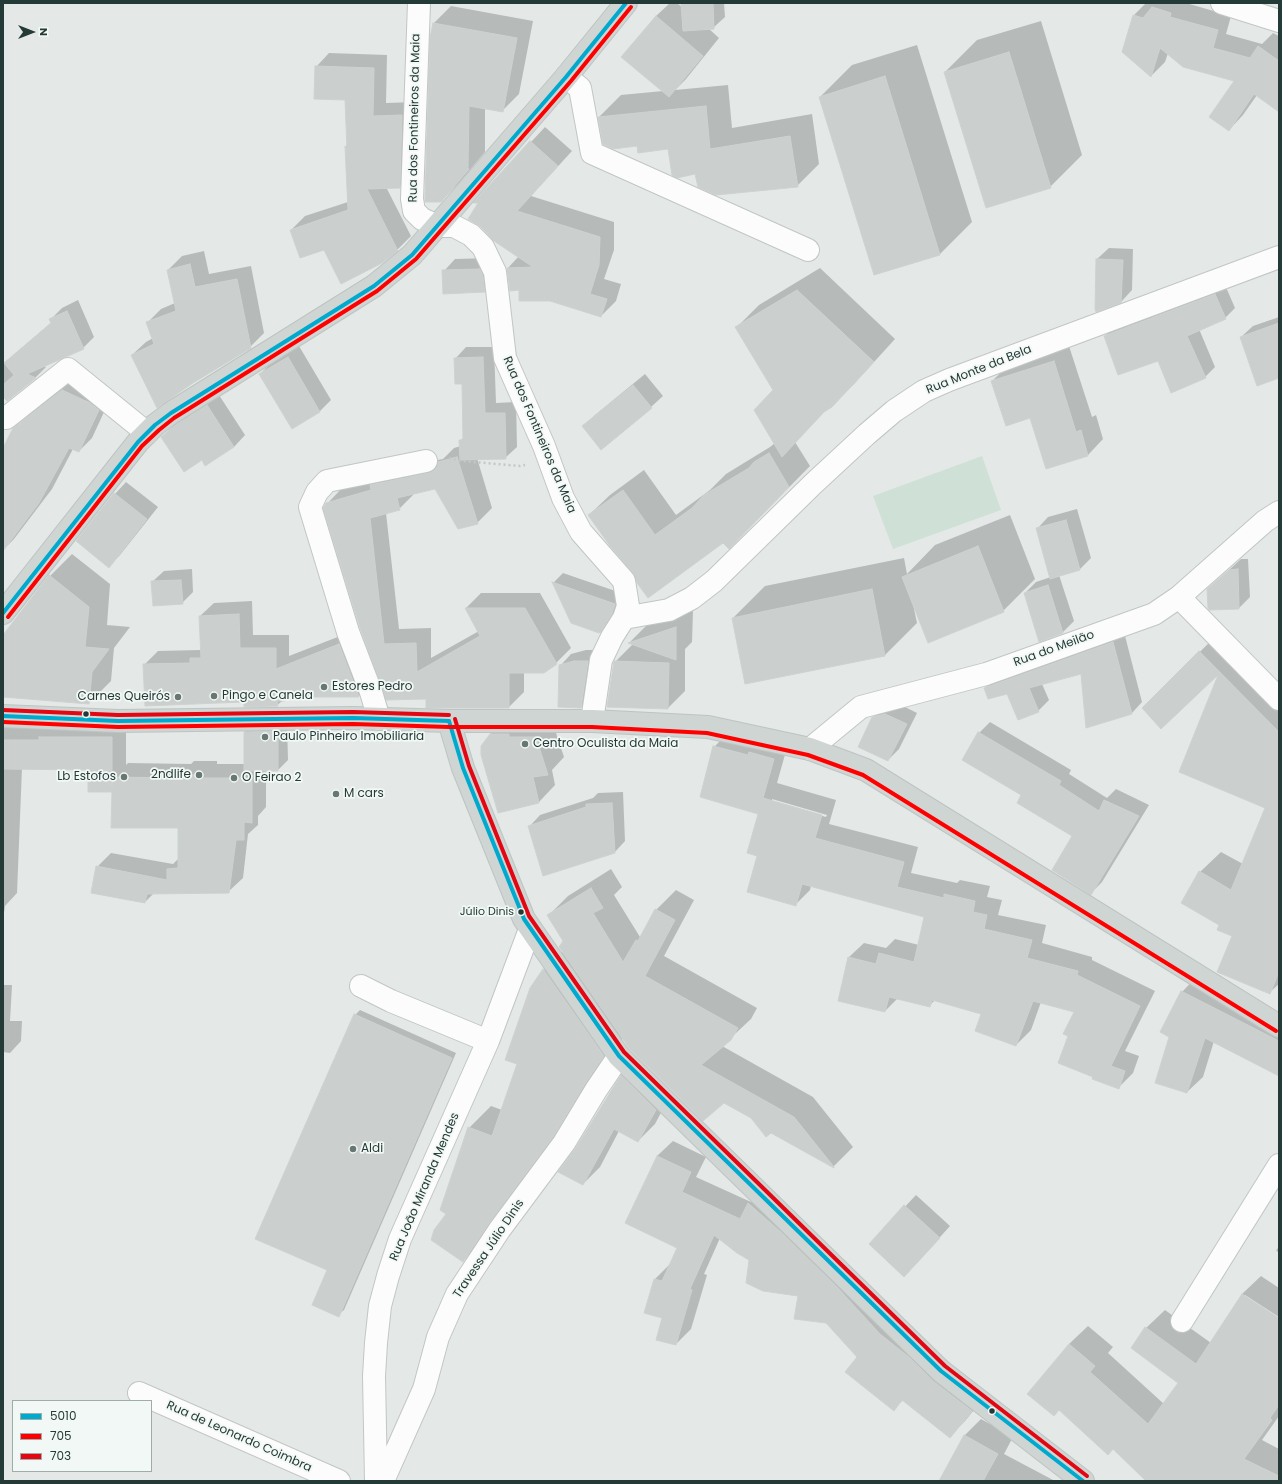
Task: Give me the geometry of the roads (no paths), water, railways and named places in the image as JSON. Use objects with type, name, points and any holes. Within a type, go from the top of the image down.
[{"type":"main road","points":[[3,613],[138,442],[147,433],[171,413],[374,286],[412,255],[566,77],[626,3]]},
{"type":"main road","points":[[3,716],[118,721],[379,719],[449,721],[592,721],[708,726],[810,749],[866,770],[1279,1026]]},
{"type":"main road","points":[[449,721],[466,775],[524,919],[620,1056],[941,1371],[1082,1481]]},
{"type":"street","name":"Rua dos Fontineiros da Maia","points":[[419,3],[412,199],[414,211],[422,219],[438,226],[454,226],[471,235],[483,247],[495,272],[505,358],[549,461],[563,498],[581,532],[624,581],[628,606],[624,618],[612,637],[601,660],[592,721]]},
{"type":"street","points":[[1222,3],[1279,22]]},
{"type":"street","points":[[566,77],[580,88],[592,153],[808,250]]},
{"type":"street","name":"Rua Monte da Bela","points":[[624,618],[669,610],[692,598],[714,581],[812,484],[867,434],[894,411],[924,391],[949,380],[1279,257]]},
{"type":"street","points":[[3,417],[6,418],[68,369],[147,433]]},
{"type":"street","points":[[379,719],[371,692],[348,632],[310,507],[317,492],[327,481],[426,461]]},
{"type":"street","name":"Rua do Meilão","points":[[810,749],[861,707],[986,674],[1154,614],[1179,597],[1265,521],[1279,512]]},
{"type":"street","points":[[1179,597],[1279,699]]},
{"type":"street","name":"Rua João Miranda Mendes","points":[[376,1481],[374,1376],[380,1306],[388,1276],[400,1239],[488,1042],[530,929]]},
{"type":"street","points":[[361,986],[391,1001],[488,1042]]},
{"type":"street","name":"Travessa Júlio Dinis","points":[[383,1481],[424,1389],[438,1337],[457,1294],[500,1229],[564,1143],[596,1090],[620,1056]]},
{"type":"street","points":[[1182,1321],[1279,1165]]},
{"type":"street","name":"Rua de Leonardo Coimbra","points":[[139,1392],[339,1481]]},
{"type":"place","name":"Estores Pedro","points":[[324,687]]},
{"type":"place","name":"Pingo e Canela","points":[[214,696]]},
{"type":"place","name":"Carnes Queirós","points":[[178,697]]},
{"type":"place","name":"Paulo Pinheiro Imobiliaria","points":[[265,737]]},
{"type":"place","name":"Centro Oculista da Maia","points":[[525,744]]},
{"type":"place","name":"2ndlife","points":[[199,775]]},
{"type":"place","name":"Lb Estofos","points":[[124,777]]},
{"type":"place","name":"O Feirao 2","points":[[234,778]]},
{"type":"place","name":"M cars","points":[[336,794]]},
{"type":"place","name":"Júlio Dinis","points":[[521,912]]},
{"type":"place","name":"Aldi","points":[[353,1149]]}]
